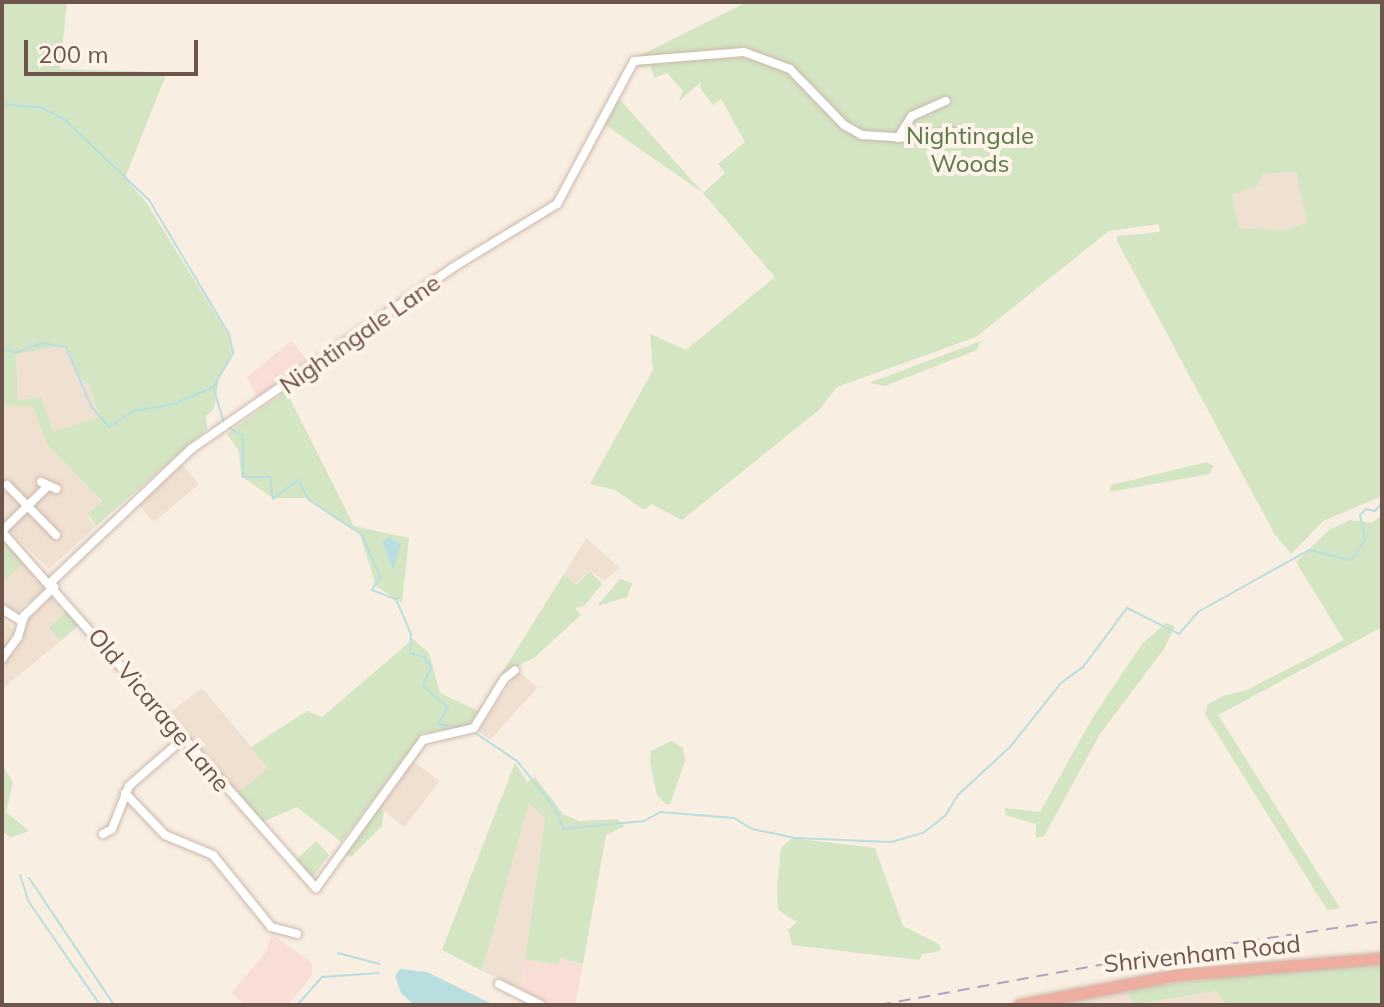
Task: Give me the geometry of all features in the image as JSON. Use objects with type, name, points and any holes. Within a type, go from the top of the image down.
[{"type":"highway","name":"Shrivenham Road","points":[[1024,1004],[1177,975],[1382,958]]},
{"type":"street","name":"Nightingale Lane","points":[[2,659],[18,637],[21,621],[52,585],[191,449],[452,268],[557,204],[634,61],[720,51],[760,55],[790,69],[853,131],[898,138]]},
{"type":"street","points":[[898,138],[912,116],[946,101]]},
{"type":"street","points":[[898,138],[957,132]]},
{"type":"street","points":[[7,485],[54,533],[43,537]]},
{"type":"street","points":[[2,532],[48,486]]},
{"type":"street","name":"Old Vicarage Lane","points":[[2,532],[52,585],[316,888],[423,740],[437,733],[471,730],[504,679],[515,670]]},
{"type":"street","points":[[2,609],[21,621]]},
{"type":"street","points":[[103,834],[112,829],[125,793],[184,738]]},
{"type":"street","points":[[125,793],[165,835],[213,855],[271,927],[297,934]]},
{"type":"street","points":[[499,984],[541,1005]]},
{"type":"shaded area","points":[[1296,172],[1307,223],[1282,230],[1239,228],[1232,194],[1258,186],[1262,174]]},
{"type":"shaded area","points":[[291,341],[312,365],[259,401],[247,377]]},
{"type":"shaded area","points":[[66,345],[79,377],[90,386],[101,417],[52,433],[41,397],[18,400],[16,354]]},
{"type":"shaded area","points":[[2,405],[33,407],[49,445],[102,503],[89,518],[96,526],[49,569],[2,524]]},
{"type":"shaded area","points":[[182,464],[199,484],[154,522],[139,505]]},
{"type":"shaded area","points":[[586,538],[620,568],[604,581],[590,570],[575,585],[564,574]]},
{"type":"shaded area","points":[[25,562],[47,588],[14,613],[2,602],[2,582]]},
{"type":"shaded area","points":[[51,597],[63,613],[48,628],[62,640],[2,689],[2,663],[17,649],[26,621]]},
{"type":"shaded area","points":[[2,616],[15,632],[2,653]]},
{"type":"shaded area","points":[[518,671],[538,687],[490,740],[479,731]]},
{"type":"shaded area","points":[[202,688],[269,768],[237,794],[169,713]]},
{"type":"shaded area","points":[[412,761],[440,781],[404,827],[378,806]]},
{"type":"shaded area","points":[[529,801],[545,818],[521,989],[482,971]]},
{"type":"shaded area","points":[[272,934],[312,963],[312,976],[288,1005],[245,1005],[231,993],[266,952]]},
{"type":"shaded area","points":[[559,958],[583,964],[575,1005],[552,1005],[521,989],[525,960],[558,964]]},
{"type":"shaded area","points":[[1128,988],[1132,1005],[1040,1005]]},
{"type":"shaded area","points":[[1217,991],[1226,1005],[1134,1005]]},
{"type":"green space","points":[[2,2],[67,2],[60,69],[156,72],[165,77],[125,178],[146,202],[228,335],[232,357],[219,379],[214,409],[206,416],[207,429],[96,526],[88,513],[102,502],[48,445],[33,407],[2,405]],"holes":[[[66,345],[79,377],[90,386],[100,417],[53,432],[41,397],[18,400],[16,354]]]},
{"type":"green space","name":"Nightingale Woods","points":[[747,2],[1382,2],[1382,496],[1323,521],[1291,554],[1274,533],[1117,241],[1117,236],[1160,232],[1159,224],[1109,231],[976,337],[837,387],[819,410],[682,520],[652,504],[644,510],[615,490],[590,484],[653,370],[650,334],[686,350],[775,277],[703,193],[725,173],[718,164],[745,142],[721,99],[713,105],[700,88],[701,82],[679,101],[683,91],[667,73],[654,78],[651,66],[639,68],[639,56]],"holes":[[[1296,172],[1307,223],[1282,230],[1239,228],[1232,194],[1258,186],[1263,174]]]},
{"type":"green space","points":[[617,100],[703,193],[604,124]]},
{"type":"green space","points":[[981,341],[977,350],[885,386],[869,383]]},
{"type":"green space","points":[[286,391],[354,526],[409,538],[402,603],[376,586],[360,534],[305,498],[273,498],[241,476],[239,451],[227,434]]},
{"type":"green space","points":[[1207,462],[1213,466],[1210,474],[1109,492],[1111,485]]},
{"type":"green space","points":[[1382,515],[1382,627],[1218,715],[1340,908],[1327,910],[1205,714],[1208,704],[1223,696],[1247,690],[1344,640],[1296,562],[1329,530],[1350,520],[1372,523]]},
{"type":"green space","points":[[2,538],[25,562],[2,582]]},
{"type":"green space","points":[[590,571],[602,584],[584,606],[575,608],[581,615],[535,657],[511,670],[468,726],[423,733],[341,842],[297,807],[260,823],[237,794],[268,768],[251,747],[307,711],[322,717],[413,639],[429,653],[440,693],[478,711],[564,574],[576,585]]},
{"type":"green space","points":[[620,579],[632,583],[627,597],[597,606]]},
{"type":"green space","points":[[67,610],[80,624],[62,640],[48,628]]},
{"type":"green space","points":[[1166,623],[1175,626],[1164,649],[1100,734],[1044,836],[1036,838],[1036,824],[1005,815],[1005,808],[1040,812],[1093,717],[1142,644]]},
{"type":"green space","points":[[671,741],[683,748],[685,761],[670,804],[666,804],[657,795],[650,762],[651,751]]},
{"type":"green space","points":[[515,763],[527,782],[535,777],[563,814],[579,821],[617,819],[625,826],[606,835],[583,964],[560,958],[559,964],[525,960],[545,818],[529,802],[482,971],[442,950]]},
{"type":"green space","points":[[2,765],[13,782],[6,812],[29,831],[10,838],[2,830]]},
{"type":"green space","points":[[378,806],[384,811],[382,826],[351,857],[343,853]]},
{"type":"green space","points":[[792,838],[875,848],[903,926],[939,944],[941,951],[923,954],[919,960],[792,945],[788,930],[797,922],[778,910],[777,888],[781,848]]},
{"type":"green space","points":[[316,841],[329,855],[313,877],[296,860]]},
{"type":"green space","points":[[1381,961],[1382,1005],[1226,1005],[1216,991],[1132,1005],[1128,988]]},
{"type":"water","points":[[389,537],[401,544],[393,570],[383,542]]},
{"type":"water","points":[[400,969],[427,972],[494,1005],[414,1005],[401,993],[395,976]]},
{"type":"waterway","points":[[2,104],[40,107],[64,119],[149,200],[229,334],[233,353],[213,387],[174,404],[133,411],[109,427],[91,406],[66,347],[42,343],[16,353],[2,348]]},
{"type":"waterway","points":[[213,387],[224,422]]},
{"type":"waterway","points":[[228,427],[243,436],[243,477],[270,477],[273,499],[298,480],[309,500],[362,535],[380,577],[372,590],[396,599],[411,634],[410,653],[424,657],[431,667],[423,686],[448,707],[438,724],[464,728]]},
{"type":"waterway","points":[[474,732],[517,761],[554,807],[564,829],[644,821],[660,812],[734,818],[752,829],[795,838],[891,842],[923,833],[945,816],[959,794],[1011,746],[1061,683],[1083,667],[1127,608],[1179,634],[1198,612],[1309,550],[1351,560],[1365,540],[1360,515],[1366,509],[1375,511],[1382,503]]},
{"type":"waterway","points":[[20,875],[29,902],[100,1005]]},
{"type":"waterway","points":[[29,878],[114,1005]]},
{"type":"waterway","points":[[338,953],[380,964]]},
{"type":"waterway","points":[[297,1005],[322,977],[379,973]]},
{"type":"railway","points":[[879,1005],[1148,956],[1382,921]]}]
